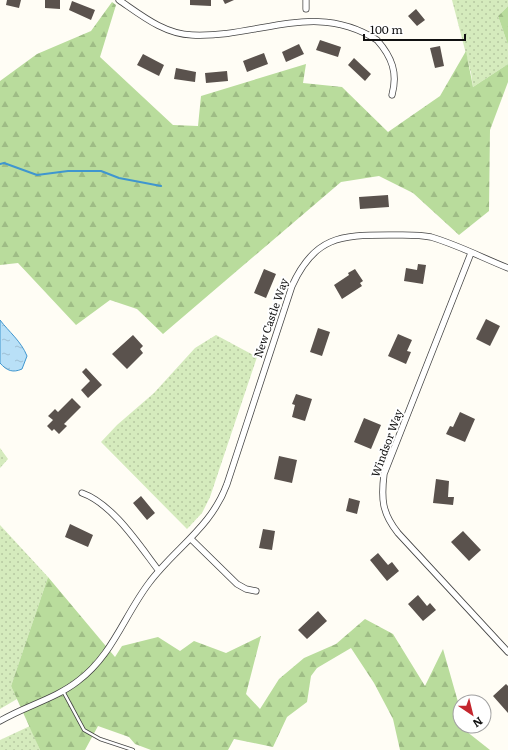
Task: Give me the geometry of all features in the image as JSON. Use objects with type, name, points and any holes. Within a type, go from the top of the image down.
[{"type":"street","points":[[119,0],[155,24],[179,34],[212,34],[256,22]]},
{"type":"street","points":[[306,0],[303,9],[313,10]]},
{"type":"street","points":[[354,21],[378,41],[391,60],[395,74],[392,95]]},
{"type":"street","name":"New Castle Way","points":[[0,721],[63,691],[78,681],[103,656],[148,584],[208,521],[222,497],[292,286],[300,269],[312,254],[324,244],[336,239],[372,235],[430,237],[508,268]]},
{"type":"street","name":"Windsor Way","points":[[472,253],[384,474],[382,488],[383,502],[388,521],[398,534],[508,652]]},
{"type":"street","points":[[82,493],[100,502],[133,536],[159,571]]},
{"type":"street","points":[[191,539],[237,584],[246,589],[256,591]]},
{"type":"lane","points":[[63,691],[84,730],[100,739],[133,750]]},
{"type":"green space","points":[[452,0],[508,0],[508,6],[498,16],[508,45],[508,64],[473,87],[471,73]]},
{"type":"green space","points":[[112,2],[116,5],[100,57],[173,125],[198,126],[201,96],[306,64],[303,83],[342,87],[388,132],[440,96],[466,51],[473,87],[508,64],[508,82],[490,130],[489,211],[459,235],[413,193],[379,176],[341,182],[163,334],[137,309],[110,300],[76,325],[18,263],[0,265],[0,81],[37,54],[91,31]]},
{"type":"green space","points":[[508,6],[508,45],[498,16]]},
{"type":"green space","points":[[216,335],[257,357],[210,497],[202,513],[187,529],[101,442],[117,425],[154,393],[195,348]]},
{"type":"green space","points":[[0,448],[8,459],[0,468]]},
{"type":"green space","points":[[0,525],[48,577],[11,686],[17,699],[0,709]]},
{"type":"green space","points":[[48,577],[115,657],[122,646],[158,637],[180,651],[194,641],[226,653],[261,636],[246,694],[260,709],[279,679],[304,658],[336,644],[365,619],[393,634],[425,686],[443,649],[456,694],[452,694],[452,734],[470,734],[490,750],[400,750],[393,719],[374,683],[351,648],[317,668],[311,676],[307,702],[287,717],[273,747],[234,739],[228,750],[151,750],[135,744],[129,737],[98,726],[85,750],[40,750],[11,686]]},
{"type":"green space","points":[[30,726],[40,750],[0,750],[0,740]]},
{"type":"water","points":[[0,320],[18,341],[27,356],[22,369],[16,371],[10,370],[5,368],[0,363]]},
{"type":"building","points":[[7,0],[21,0],[19,8],[6,5]]},
{"type":"building","points":[[45,0],[60,0],[60,9],[45,8]]},
{"type":"building","points":[[190,0],[211,0],[211,6],[190,5]]},
{"type":"building","points":[[223,0],[234,0],[225,4]]},
{"type":"building","points":[[72,1],[95,10],[91,20],[69,10]]},
{"type":"building","points":[[416,9],[425,20],[417,26],[408,16]]},
{"type":"building","points":[[320,40],[341,47],[338,57],[316,50]]},
{"type":"building","points":[[299,44],[304,54],[286,62],[282,52]]},
{"type":"building","points":[[440,46],[444,66],[435,68],[430,48]]},
{"type":"building","points":[[264,53],[268,64],[247,72],[243,61]]},
{"type":"building","points":[[143,54],[164,65],[159,76],[137,65]]},
{"type":"building","points":[[354,58],[371,74],[365,81],[348,65]]},
{"type":"building","points":[[176,68],[196,72],[195,82],[174,79]]},
{"type":"building","points":[[227,71],[228,81],[206,83],[205,73]]},
{"type":"building","points":[[388,195],[389,207],[360,209],[359,197]]},
{"type":"building","points":[[418,264],[426,265],[423,284],[404,281],[406,268],[417,270]]},
{"type":"building","points":[[264,269],[276,274],[266,298],[254,293]]},
{"type":"building","points":[[355,269],[363,281],[360,283],[362,286],[342,299],[334,285]]},
{"type":"building","points":[[486,319],[500,326],[490,346],[476,339]]},
{"type":"building","points":[[318,328],[330,332],[322,356],[310,352]]},
{"type":"building","points":[[398,334],[412,340],[407,351],[411,352],[406,364],[388,356]]},
{"type":"building","points":[[133,335],[143,346],[140,349],[143,353],[127,369],[112,354]]},
{"type":"building","points":[[86,368],[102,385],[88,398],[81,390],[90,381],[82,372]]},
{"type":"building","points":[[296,394],[312,399],[305,421],[292,417],[295,405],[292,404]]},
{"type":"building","points":[[72,398],[81,407],[64,424],[67,426],[59,434],[54,429],[52,431],[47,426],[53,420],[48,416],[55,409],[58,412]]},
{"type":"building","points":[[460,412],[475,419],[465,442],[446,434],[450,426],[453,427]]},
{"type":"building","points":[[364,418],[381,425],[371,449],[354,442]]},
{"type":"building","points":[[279,456],[297,460],[292,483],[274,479]]},
{"type":"building","points":[[436,479],[449,481],[448,497],[454,497],[453,505],[433,503]]},
{"type":"building","points":[[141,496],[155,513],[147,520],[133,503]]},
{"type":"building","points":[[349,498],[360,501],[357,514],[346,511]]},
{"type":"building","points":[[70,524],[93,535],[88,547],[65,537]]},
{"type":"building","points":[[263,529],[275,531],[272,550],[259,548]]},
{"type":"building","points":[[463,531],[481,550],[469,561],[451,542]]},
{"type":"building","points":[[378,553],[388,565],[392,562],[399,571],[387,581],[370,560]]},
{"type":"building","points":[[418,595],[427,606],[430,603],[436,610],[423,621],[408,604]]},
{"type":"building","points":[[318,611],[327,621],[307,639],[298,630]]},
{"type":"building","points":[[506,684],[508,686],[508,713],[493,696]]},
{"type":"waterway","points":[[0,164],[4,163],[37,175],[68,171],[101,171],[119,178],[161,186]]}]
